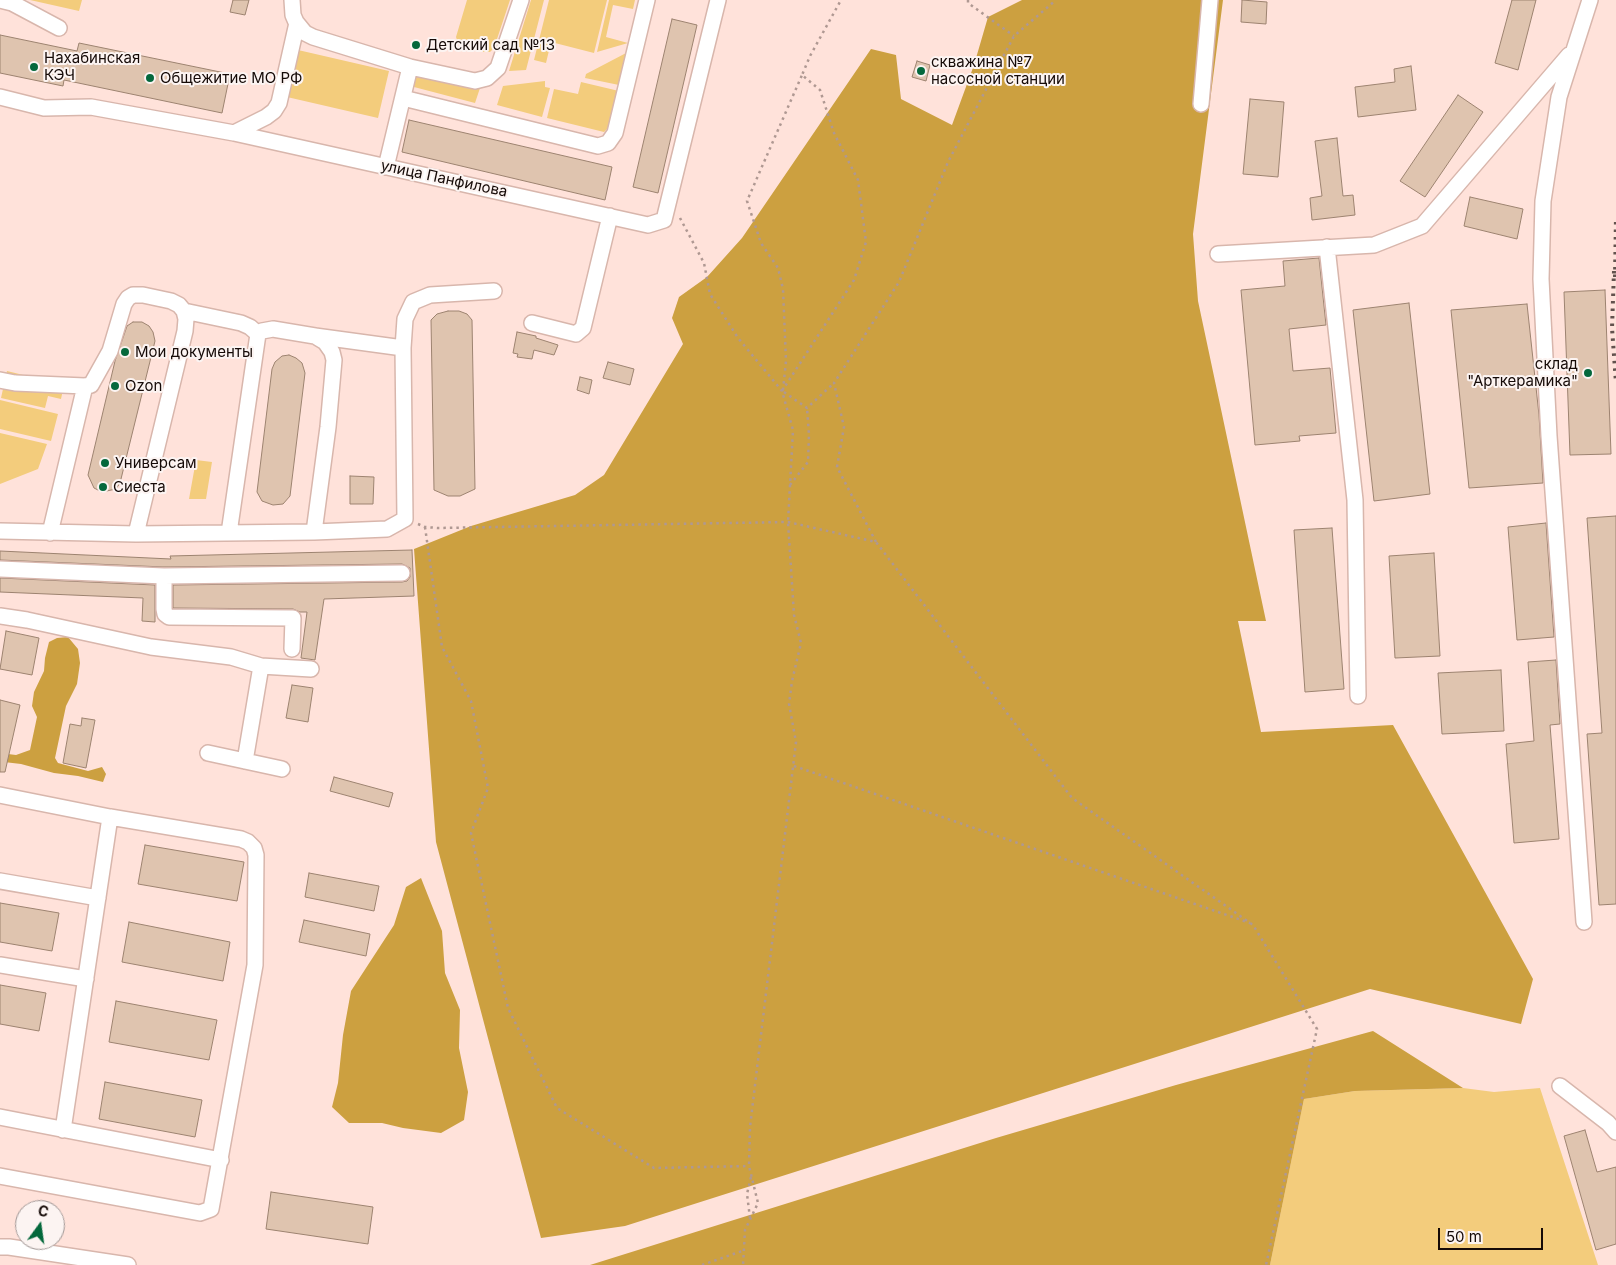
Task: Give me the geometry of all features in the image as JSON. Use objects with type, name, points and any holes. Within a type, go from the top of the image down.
[{"type":"street","points":[[0,0],[12,3],[58,28]]},
{"type":"street","points":[[292,0],[293,15],[297,23],[305,33],[313,37],[410,67],[475,81],[487,78],[495,72],[501,62],[521,0]]},
{"type":"street","points":[[403,98],[598,146],[608,143],[615,133],[647,0]]},
{"type":"street","name":"улица Панфилова","points":[[0,97],[44,108],[91,107],[234,133],[648,225],[664,220],[718,0]]},
{"type":"street","points":[[1201,104],[1210,0]]},
{"type":"street","points":[[1584,922],[1550,446],[1541,279],[1543,201],[1559,97],[1590,0]]},
{"type":"street","points":[[234,133],[266,117],[279,103],[297,23]]},
{"type":"street","points":[[1218,254],[1374,245],[1422,226],[1574,50]]},
{"type":"street","points":[[386,167],[410,67]]},
{"type":"street","points":[[532,323],[576,334],[583,328],[610,216]]},
{"type":"street","points":[[1327,248],[1355,500],[1358,696]]},
{"type":"street","points":[[0,531],[229,534],[387,529],[405,520],[404,319],[413,302],[430,295],[494,291]]},
{"type":"street","points":[[0,380],[6,383],[91,385],[110,351],[124,304],[128,298],[133,295],[143,295],[171,301],[179,305],[186,319],[185,331],[136,534]]},
{"type":"street","points":[[184,312],[241,323],[258,334]]},
{"type":"street","points":[[229,534],[258,334],[262,331],[273,329],[404,348]]},
{"type":"street","points":[[314,532],[328,427],[334,360],[332,352],[325,342],[315,336]]},
{"type":"street","points":[[50,533],[85,386]]},
{"type":"street","points":[[0,569],[164,576],[402,573]]},
{"type":"street","points":[[164,576],[164,609],[165,614],[169,617],[293,618],[292,649]]},
{"type":"street","points":[[0,616],[28,620],[151,647],[231,657],[261,666],[311,669]]},
{"type":"street","points":[[244,761],[261,666]]},
{"type":"street","points":[[208,752],[282,769]]},
{"type":"street","points":[[0,796],[241,839],[248,842],[254,848],[256,856],[255,965],[211,1209],[200,1213],[0,1176]]},
{"type":"street","points":[[63,1130],[110,817]]},
{"type":"street","points":[[0,881],[98,898]]},
{"type":"street","points":[[0,965],[86,979]]},
{"type":"street","points":[[1560,1086],[1616,1132]]},
{"type":"street","points":[[0,1117],[221,1160]]},
{"type":"street","points":[[0,1247],[128,1265]]},
{"type":"path","points":[[743,1265],[745,1230],[758,1202],[749,1166],[750,1127],[796,742],[789,704],[801,643],[794,615],[788,522],[793,430],[782,391],[786,361],[784,289],[778,268],[761,243],[747,200],[810,56],[841,0]]},
{"type":"path","points":[[968,0],[968,3],[1014,36]]},
{"type":"path","points":[[807,408],[834,383],[900,282],[948,162],[1014,36],[1056,0]]},
{"type":"path","points":[[782,391],[854,280],[866,242],[858,180],[834,133],[820,90],[802,76]]},
{"type":"path","points":[[669,199],[704,263],[710,294],[738,338],[782,391],[807,408]]},
{"type":"path","points":[[834,383],[844,427],[837,467],[876,542],[1072,798],[1253,925],[1317,1029],[1266,1265]]},
{"type":"path","points":[[790,486],[808,462],[807,408]]},
{"type":"path","points":[[405,520],[425,527],[448,528],[788,522],[876,542]]},
{"type":"path","points":[[425,527],[442,647],[471,701],[488,788],[471,833],[508,1008],[556,1108],[654,1168],[749,1166]]},
{"type":"path","points":[[793,766],[1253,925]]},
{"type":"path","points":[[750,1219],[747,1194],[751,1175]]},
{"type":"path","points":[[702,1265],[744,1250]]},
{"type":"shaded area","points":[[30,0],[82,0],[79,11]]},
{"type":"shaded area","points":[[467,0],[510,0],[494,48],[490,52],[484,52],[458,43],[456,37]]},
{"type":"shaded area","points":[[531,0],[544,0],[526,70],[509,71]]},
{"type":"shaded area","points":[[549,0],[607,0],[594,53],[551,42],[546,63],[534,60]]},
{"type":"shaded area","points":[[609,0],[635,0],[633,9],[613,5],[606,37],[628,43],[597,52]]},
{"type":"shaded area","points":[[1022,0],[1223,0],[1193,234],[1198,301],[1266,621],[1238,621],[1261,732],[1393,725],[1533,979],[1521,1024],[1370,989],[625,1226],[541,1238],[436,842],[414,549],[471,526],[575,495],[604,475],[683,344],[672,318],[679,297],[707,277],[742,238],[871,49],[896,55],[901,99],[952,125],[974,65],[988,17]]},
{"type":"shaded area","points":[[298,50],[389,71],[378,118],[287,97]]},
{"type":"shaded area","points":[[628,52],[619,85],[585,78],[586,74]]},
{"type":"shaded area","points":[[418,73],[480,88],[475,103],[414,87],[415,75]]},
{"type":"shaded area","points":[[545,81],[545,87],[550,88],[542,117],[497,105],[503,86]]},
{"type":"shaded area","points":[[581,82],[619,91],[609,127],[604,132],[547,118],[554,89],[578,94]]},
{"type":"shaded area","points":[[7,371],[64,385],[61,399],[48,396],[45,408],[1,398]]},
{"type":"shaded area","points":[[0,400],[58,414],[51,441],[0,429]]},
{"type":"shaded area","points":[[0,433],[47,444],[38,469],[0,484]]},
{"type":"shaded area","points":[[196,460],[212,462],[206,499],[189,499]]},
{"type":"shaded area","points":[[68,637],[78,649],[80,663],[77,684],[66,706],[55,758],[58,763],[88,771],[102,767],[106,774],[103,782],[4,762],[0,753],[16,755],[30,750],[37,717],[32,706],[34,692],[44,671],[49,642],[57,638]]},
{"type":"shaded area","points":[[421,878],[442,931],[445,973],[460,1010],[459,1048],[468,1092],[464,1120],[441,1133],[382,1123],[349,1123],[332,1107],[338,1083],[343,1035],[351,991],[394,925],[406,887]]},
{"type":"shaded area","points":[[1373,1031],[1463,1088],[1355,1091],[1304,1099],[1270,1265],[590,1265],[996,1138],[1176,1085]]},
{"type":"shaded area","points":[[1463,1088],[1494,1092],[1540,1088],[1598,1265],[1270,1265],[1304,1099],[1355,1091]]},
{"type":"building","points":[[233,0],[249,0],[245,15],[230,12]]},
{"type":"building","points":[[1242,0],[1267,2],[1266,24],[1241,22]]},
{"type":"building","points":[[1512,0],[1536,0],[1518,70],[1495,63]]},
{"type":"building","points":[[672,19],[697,25],[658,193],[633,187]]},
{"type":"building","name":"Общежитие МО РФ","points":[[0,35],[77,51],[79,43],[230,74],[222,113],[64,80],[63,86],[0,73]]},
{"type":"building","name":"скважина №7 насосной станции","points":[[917,61],[930,65],[926,81],[912,77]]},
{"type":"building","points":[[1411,66],[1416,110],[1358,117],[1355,87],[1395,82],[1394,69]]},
{"type":"building","points":[[1458,95],[1483,112],[1425,197],[1400,181]]},
{"type":"building","points":[[1250,99],[1284,102],[1278,177],[1243,174]]},
{"type":"building","points":[[409,120],[612,167],[605,200],[402,152]]},
{"type":"building","points":[[1337,138],[1343,196],[1353,195],[1355,215],[1312,220],[1310,198],[1322,196],[1315,141]]},
{"type":"building","points":[[1470,197],[1523,209],[1517,239],[1464,226]]},
{"type":"building","points":[[1319,258],[1326,325],[1289,329],[1293,371],[1330,368],[1336,433],[1299,436],[1300,441],[1255,445],[1241,290],[1285,286],[1283,261]]},
{"type":"building","name":"склад \"Арткерамика\"","points":[[1605,290],[1611,454],[1570,455],[1564,292]]},
{"type":"building","points":[[1409,303],[1430,494],[1374,501],[1353,310]]},
{"type":"building","points":[[1527,304],[1539,415],[1543,483],[1469,488],[1451,310]]},
{"type":"building","points":[[459,311],[467,314],[472,320],[475,489],[460,496],[448,496],[434,490],[431,320],[437,314]]},
{"type":"building","points":[[133,322],[142,322],[149,326],[155,341],[120,483],[116,489],[102,492],[94,488],[88,475],[115,361],[127,326]]},
{"type":"building","points":[[517,332],[536,336],[536,338],[558,345],[554,355],[534,350],[532,359],[517,357],[518,354],[513,353]]},
{"type":"building","points":[[289,355],[302,363],[305,373],[290,496],[283,504],[273,505],[262,501],[257,492],[272,369],[275,362],[282,356]]},
{"type":"building","points":[[608,362],[634,369],[630,385],[603,378]]},
{"type":"building","points":[[580,377],[592,380],[589,394],[577,390]]},
{"type":"building","points":[[350,476],[374,477],[373,504],[350,504]]},
{"type":"building","points":[[1616,516],[1616,904],[1599,905],[1587,734],[1602,733],[1587,518]]},
{"type":"building","points":[[1546,523],[1554,637],[1517,640],[1508,527]]},
{"type":"building","points":[[1332,528],[1344,689],[1305,692],[1294,530]]},
{"type":"building","points":[[412,550],[414,596],[324,599],[315,660],[301,658],[307,612],[293,609],[173,608],[173,585],[402,582],[407,581],[410,577],[410,568],[402,564],[164,567],[0,560],[0,551],[171,559],[170,556]]},
{"type":"building","points":[[1434,553],[1440,656],[1395,658],[1389,556]]},
{"type":"building","points":[[0,578],[155,585],[155,622],[142,621],[143,598],[0,592]]},
{"type":"building","points":[[6,631],[39,638],[32,675],[0,669]]},
{"type":"building","points":[[1556,660],[1560,724],[1550,725],[1559,839],[1514,843],[1506,744],[1534,741],[1528,662]]},
{"type":"building","points":[[1501,670],[1504,731],[1442,734],[1438,673]]},
{"type":"building","points":[[292,685],[313,688],[308,722],[286,718]]},
{"type":"building","points":[[0,700],[20,705],[5,772],[0,772]]},
{"type":"building","points":[[82,718],[95,720],[86,768],[63,763],[70,724],[81,726]]},
{"type":"building","points":[[334,777],[393,793],[389,807],[330,791]]},
{"type":"building","points":[[145,845],[244,862],[237,901],[138,884]]},
{"type":"building","points":[[309,873],[379,886],[374,911],[305,897]]},
{"type":"building","points":[[0,903],[59,913],[52,951],[0,942]]},
{"type":"building","points":[[304,920],[370,934],[366,956],[299,942]]},
{"type":"building","points":[[129,922],[230,942],[223,981],[122,962]]},
{"type":"building","points":[[0,985],[46,993],[39,1031],[0,1024]]},
{"type":"building","points":[[116,1001],[217,1020],[209,1060],[109,1042]]},
{"type":"building","points":[[105,1082],[202,1100],[195,1137],[99,1119]]},
{"type":"building","points":[[1585,1130],[1597,1172],[1616,1167],[1616,1244],[1596,1250],[1564,1136]]},
{"type":"building","points":[[271,1192],[373,1207],[368,1244],[266,1229]]},
{"type":"railway","points":[[1615,277],[1616,217]]},
{"type":"railway","points":[[1614,271],[1612,328],[1616,383]]},
{"type":"place","name":"Детский сад №13","points":[[416,45]]},
{"type":"place","name":"Нахабинская КЭЧ","points":[[34,67]]},
{"type":"place","name":"скважина №7 насосной станции","points":[[921,71]]},
{"type":"place","name":"Общежитие МО РФ","points":[[150,78]]},
{"type":"place","name":"Мои документы","points":[[125,352]]},
{"type":"place","name":"склад \"Арткерамика\"","points":[[1588,373]]},
{"type":"place","name":"Ozon","points":[[115,386]]},
{"type":"place","name":"Универсам","points":[[105,463]]},
{"type":"place","name":"Сиеста","points":[[103,487]]}]
